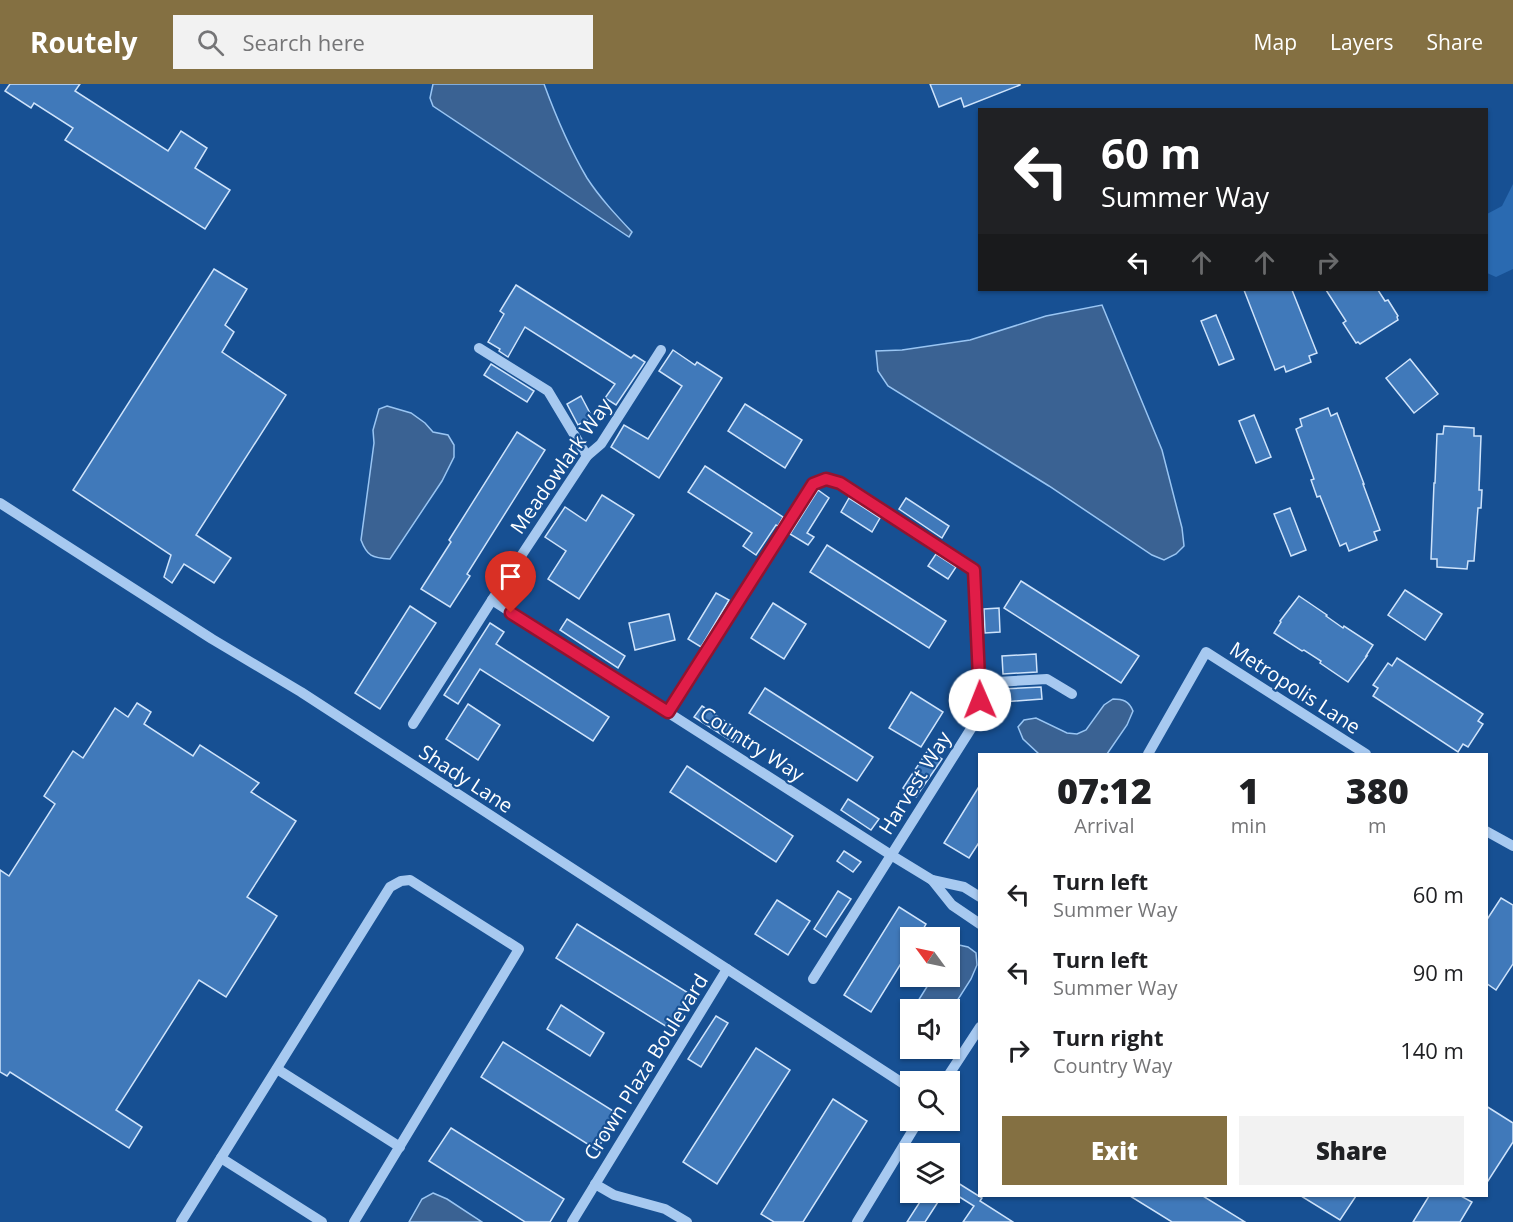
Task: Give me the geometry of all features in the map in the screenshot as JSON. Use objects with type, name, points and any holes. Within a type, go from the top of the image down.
[{"type":"street","points":[[479,348],[548,391],[587,456]]},
{"type":"street","name":"Meadowlark Way","points":[[413,724],[587,456],[601,444],[661,350]]},
{"type":"street","name":"Harvest Way","points":[[668,712],[813,484],[826,479],[840,483],[974,570],[980,716],[813,978]]},
{"type":"street","name":"Shady Lane","points":[[0,503],[310,699],[900,1081]]},
{"type":"street","name":"Country Way","points":[[492,600],[932,880]]},
{"type":"street","name":"Metropolis Lane","points":[[1149,753],[1206,651],[1364,753]]},
{"type":"street","points":[[980,683],[1047,679],[1072,694]]},
{"type":"street","points":[[1488,832],[1513,846]]},
{"type":"street","points":[[181,1222],[390,887],[401,881],[410,880],[519,950],[354,1222]]},
{"type":"street","points":[[932,880],[964,887],[978,896]]},
{"type":"street","points":[[932,880],[952,905],[978,923]]},
{"type":"street","name":"Crown Plaza Boulevard","points":[[572,1222],[727,969]]},
{"type":"street","points":[[951,1071],[978,1030]]},
{"type":"street","points":[[277,1069],[400,1147]]},
{"type":"street","points":[[857,1222],[912,1131]]},
{"type":"street","points":[[221,1158],[322,1222]]},
{"type":"street","name":"Crown Plaza Boulevard","points":[[596,1184],[614,1195],[665,1209],[687,1222]]},
{"type":"shaded area","points":[[433,84],[544,84],[587,178],[632,232],[629,237],[433,106],[430,98]]},
{"type":"shaded area","points":[[1513,184],[1513,269],[1496,277],[1488,273],[1488,213],[1502,206]]},
{"type":"shaded area","points":[[1102,305],[1162,450],[1182,528],[1184,546],[1176,554],[1164,560],[1152,555],[1049,486],[888,386],[878,371],[876,351],[902,350],[970,340],[1046,316]]},
{"type":"shaded area","points":[[387,406],[411,413],[433,432],[448,435],[454,445],[454,457],[442,481],[390,559],[371,555],[361,540],[374,443],[373,430],[379,409]]},
{"type":"shaded area","points":[[1113,699],[1120,699],[1130,705],[1133,711],[1127,725],[1108,753],[1038,753],[1023,739],[1018,727],[1024,720],[1036,718],[1067,733],[1077,734],[1086,730],[1104,705]]},
{"type":"shaded area","points":[[960,945],[968,947],[976,953],[977,965],[958,999],[919,999],[927,987],[960,987]]},
{"type":"shaded area","points":[[433,1193],[447,1199],[482,1222],[409,1222],[422,1199]]},
{"type":"building","points":[[10,84],[80,84],[75,91],[168,151],[181,131],[207,148],[195,168],[230,190],[205,229],[65,140],[73,128],[34,103],[31,108],[5,91]]},
{"type":"building","points":[[930,84],[1020,85],[964,107],[961,98],[939,107]]},
{"type":"building","points":[[214,269],[247,289],[225,325],[234,332],[222,352],[286,395],[196,535],[231,558],[214,583],[184,564],[172,583],[164,577],[171,555],[73,490]]},
{"type":"building","points":[[516,285],[631,358],[634,355],[645,362],[616,405],[605,398],[615,384],[525,327],[508,357],[488,342],[504,314],[500,311]]},
{"type":"building","points":[[1244,291],[1292,291],[1317,353],[1309,356],[1311,362],[1286,372],[1284,366],[1275,370]]},
{"type":"building","points":[[1327,291],[1379,291],[1385,301],[1388,300],[1398,316],[1398,320],[1360,344],[1356,343],[1343,323],[1346,321]]},
{"type":"building","points":[[1216,315],[1234,359],[1219,365],[1201,321]]},
{"type":"building","points":[[673,350],[695,365],[697,362],[722,378],[659,478],[611,447],[624,425],[648,439],[682,386],[659,371]]},
{"type":"building","points":[[1410,359],[1438,394],[1414,413],[1386,378]]},
{"type":"building","points":[[491,364],[534,391],[527,402],[484,375]]},
{"type":"building","points":[[581,396],[592,417],[578,425],[567,404]]},
{"type":"building","points":[[745,404],[802,440],[785,468],[728,431]]},
{"type":"building","points":[[1328,408],[1331,416],[1337,413],[1380,530],[1374,532],[1377,540],[1349,551],[1346,543],[1340,546],[1320,496],[1317,497],[1311,480],[1314,479],[1296,429],[1302,426],[1300,419]]},
{"type":"building","points":[[1254,415],[1271,457],[1256,463],[1239,421]]},
{"type":"building","points":[[1444,426],[1474,428],[1474,436],[1481,436],[1479,490],[1482,490],[1481,508],[1478,508],[1474,561],[1468,561],[1467,569],[1437,567],[1437,559],[1431,559],[1437,434],[1443,434]]},
{"type":"building","points":[[517,432],[545,450],[467,574],[470,576],[450,607],[421,589]]},
{"type":"building","points":[[705,466],[783,517],[756,555],[743,546],[752,533],[688,492]]},
{"type":"building","points":[[818,490],[829,498],[807,533],[814,537],[808,545],[790,534]]},
{"type":"building","points":[[602,495],[634,515],[579,599],[548,579],[566,551],[545,537],[565,507],[586,521]]},
{"type":"building","points":[[849,498],[880,518],[872,532],[841,512]]},
{"type":"building","points":[[906,498],[949,526],[942,538],[899,509]]},
{"type":"building","points":[[1290,508],[1306,550],[1291,556],[1274,514]]},
{"type":"building","points":[[827,545],[946,621],[929,648],[810,572]]},
{"type":"building","points":[[936,554],[956,567],[948,579],[928,566]]},
{"type":"building","points":[[1021,581],[1139,656],[1121,683],[1004,608]]},
{"type":"building","points":[[1405,590],[1442,614],[1425,640],[1388,615]]},
{"type":"building","points":[[716,593],[729,600],[701,647],[688,639]]},
{"type":"building","points":[[1299,596],[1343,628],[1344,626],[1373,645],[1348,682],[1320,663],[1321,661],[1274,633]]},
{"type":"building","points":[[773,603],[806,624],[784,659],[751,638]]},
{"type":"building","points":[[410,606],[436,623],[380,709],[355,693]]},
{"type":"building","points":[[999,608],[1000,632],[985,633],[984,609]]},
{"type":"building","points":[[669,614],[675,640],[635,650],[629,623]]},
{"type":"building","points":[[567,619],[625,656],[618,668],[560,630]]},
{"type":"building","points":[[490,623],[504,632],[496,644],[609,717],[593,741],[480,669],[458,704],[444,695]]},
{"type":"building","points":[[1036,654],[1037,672],[1003,674],[1002,656]]},
{"type":"building","points":[[1397,658],[1483,714],[1478,721],[1483,724],[1468,747],[1463,744],[1458,752],[1373,696],[1378,688],[1373,685],[1388,663],[1392,666]]},
{"type":"building","points":[[1041,687],[1042,699],[1003,702],[1002,689]]},
{"type":"building","points":[[765,688],[873,757],[857,781],[749,713]]},
{"type":"building","points":[[911,692],[943,712],[921,747],[889,728]]},
{"type":"building","points":[[137,703],[151,712],[144,724],[193,756],[200,745],[259,783],[251,792],[296,821],[247,897],[277,916],[226,997],[199,980],[116,1110],[142,1127],[129,1148],[10,1072],[7,1076],[0,1072],[0,870],[9,876],[55,804],[44,796],[73,751],[83,758],[115,708],[128,717]]},
{"type":"building","points":[[468,704],[500,725],[478,760],[446,739]]},
{"type":"building","points":[[702,706],[740,731],[733,742],[694,717]]},
{"type":"building","points":[[928,750],[942,759],[916,797],[903,788]]},
{"type":"building","points":[[687,766],[793,836],[776,862],[670,792]]},
{"type":"building","points":[[978,788],[978,844],[969,858],[944,843]]},
{"type":"building","points":[[848,799],[879,819],[871,830],[841,810]]},
{"type":"building","points":[[844,851],[861,862],[853,872],[837,861]]},
{"type":"building","points":[[838,891],[851,899],[826,937],[814,929]]},
{"type":"building","points":[[1501,898],[1513,905],[1513,964],[1496,990],[1488,984],[1488,918]]},
{"type":"building","points":[[777,900],[810,921],[788,955],[755,934]]},
{"type":"building","points":[[899,907],[926,924],[924,927],[900,927],[900,965],[871,1012],[844,995]]},
{"type":"building","points":[[577,924],[693,996],[672,1030],[556,958]]},
{"type":"building","points":[[561,1005],[604,1033],[590,1056],[547,1029]]},
{"type":"building","points":[[716,1016],[728,1023],[701,1067],[688,1059]]},
{"type":"building","points":[[503,1042],[618,1114],[597,1150],[481,1077]]},
{"type":"building","points":[[756,1048],[790,1070],[717,1184],[683,1162]]},
{"type":"building","points":[[833,1099],[867,1121],[803,1222],[774,1222],[761,1214]]},
{"type":"building","points":[[1488,1107],[1513,1123],[1513,1142],[1488,1181]]},
{"type":"building","points":[[451,1128],[564,1199],[550,1222],[525,1222],[429,1161]]},
{"type":"building","points":[[960,1184],[982,1198],[980,1201],[1013,1222],[963,1222],[974,1206],[960,1197]]},
{"type":"building","points":[[1132,1197],[1205,1197],[1245,1222],[1172,1222]]},
{"type":"building","points":[[1303,1197],[1355,1197],[1340,1220]]},
{"type":"building","points":[[1428,1197],[1463,1197],[1472,1202],[1460,1222],[1413,1222]]},
{"type":"building","points":[[919,1203],[937,1203],[925,1222],[907,1222]]},
{"type":"route","points":[[511,613],[668,712],[813,484],[826,479],[840,483],[974,570],[980,700]]}]
